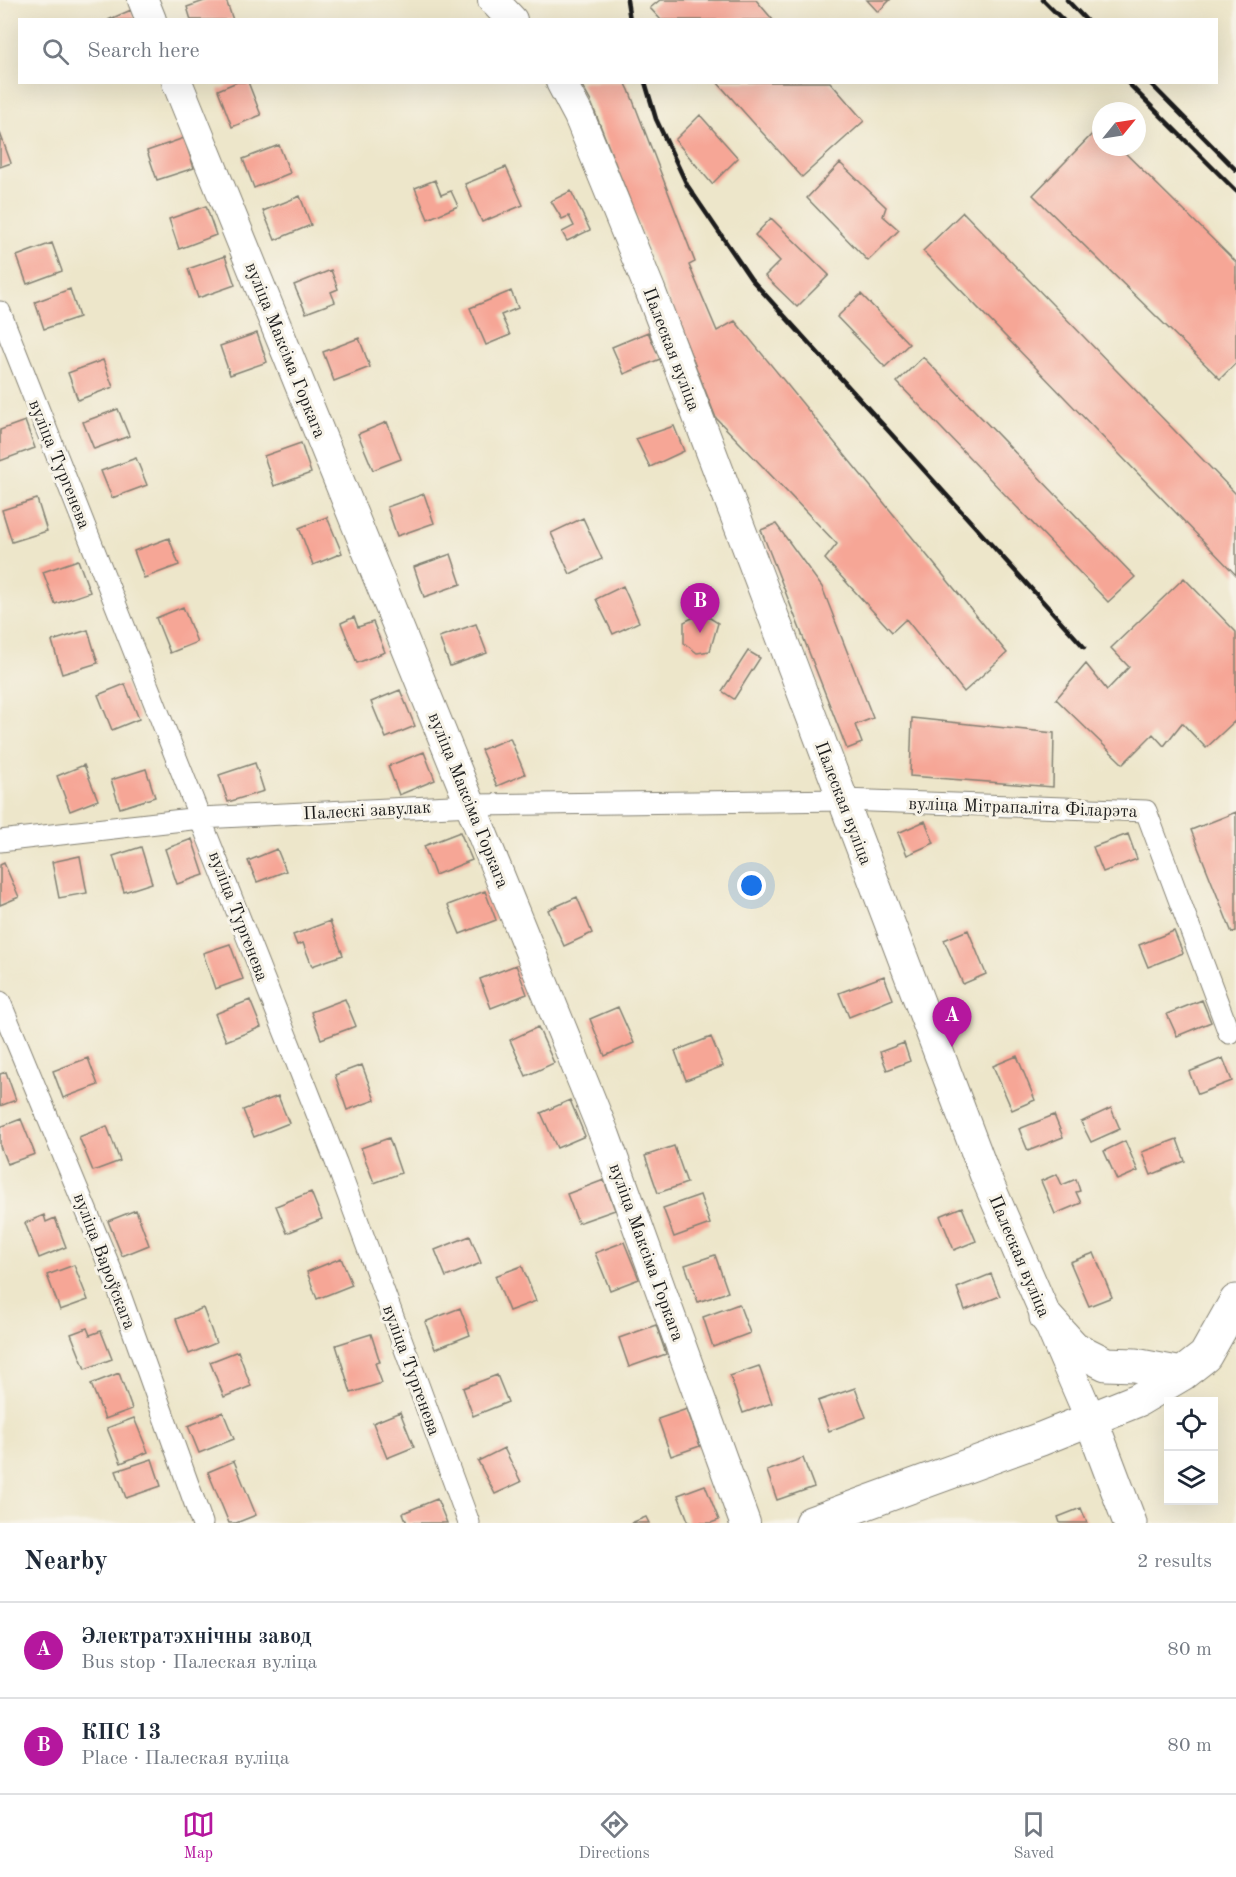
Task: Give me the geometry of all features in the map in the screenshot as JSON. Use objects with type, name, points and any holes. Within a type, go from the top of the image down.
[{"type":"main road","points":[[811,1523],[1091,1420],[1138,1400],[1182,1374],[1205,1356],[1236,1301]]},
{"type":"main road","points":[[1046,1317],[1074,1348],[1106,1364],[1135,1365],[1182,1374]]},
{"type":"main road","name":"Палеская вуліца","points":[[1091,1420],[1130,1523]]},
{"type":"street","points":[[143,0],[150,18]]},
{"type":"street","points":[[492,0],[510,18]]},
{"type":"street","name":"вуліца Максіма Горкага","points":[[178,84],[605,1136],[746,1523]]},
{"type":"street","name":"Палеская вуліца","points":[[562,84],[579,116],[650,290],[981,1164],[1091,1420]]},
{"type":"street","name":"вуліца Тургенева","points":[[0,312],[336,1162],[469,1523]]},
{"type":"street","name":"Палескі завулак","points":[[0,841],[200,818],[472,805],[843,800]]},
{"type":"street","name":"вуліца Мітрапаліта Філарэта","points":[[843,800],[1146,811],[1229,1033]]},
{"type":"street","name":"вуліца Вароўскага","points":[[0,1002],[113,1275],[202,1523]]},
{"type":"building","points":[[207,0],[226,0],[232,18],[190,18],[187,7]]},
{"type":"building","points":[[660,0],[756,0],[771,18],[659,18],[650,8]]},
{"type":"building","points":[[867,0],[890,0],[878,12]]},
{"type":"building","points":[[131,10],[134,18],[113,18]]},
{"type":"building","points":[[232,84],[249,84],[261,115],[232,127],[218,90]]},
{"type":"building","points":[[581,84],[626,84],[695,262],[689,265],[717,331],[735,321],[1007,653],[964,692],[906,619],[892,632],[825,559],[837,544],[716,418],[591,102]]},
{"type":"building","points":[[719,84],[832,84],[864,121],[802,177]]},
{"type":"building","points":[[700,115],[738,158],[712,184],[675,140]]},
{"type":"building","points":[[0,133],[11,163],[0,167]]},
{"type":"building","points":[[1092,134],[1092,156],[1128,156],[1236,262],[1236,363],[1220,379],[1033,195]]},
{"type":"building","points":[[184,138],[194,168],[157,180],[147,151]]},
{"type":"building","points":[[279,145],[290,173],[254,188],[243,159]]},
{"type":"building","points":[[840,163],[886,207],[883,216],[899,230],[868,261],[807,198]]},
{"type":"building","points":[[506,167],[523,205],[482,222],[465,184]]},
{"type":"building","points":[[435,180],[441,195],[451,191],[458,206],[428,219],[415,188]]},
{"type":"building","points":[[571,191],[590,230],[567,241],[562,232],[574,226],[569,216],[562,219],[551,201]]},
{"type":"building","points":[[300,196],[311,225],[275,240],[263,211]]},
{"type":"building","points":[[206,206],[216,235],[179,249],[169,219]]},
{"type":"building","points":[[963,212],[1236,494],[1236,575],[923,251]]},
{"type":"building","points":[[771,218],[829,275],[797,307],[765,276],[780,261],[755,235]]},
{"type":"building","points":[[52,243],[62,271],[27,284],[17,256]]},
{"type":"building","points":[[225,256],[235,285],[198,298],[188,269]]},
{"type":"building","points":[[331,270],[338,289],[331,292],[335,302],[306,313],[294,285]]},
{"type":"building","points":[[70,289],[79,317],[44,329],[35,302]]},
{"type":"building","points":[[511,291],[518,308],[501,315],[510,335],[486,345],[470,308]]},
{"type":"building","points":[[861,294],[909,344],[885,367],[837,317]]},
{"type":"building","points":[[648,332],[660,359],[624,374],[612,347]]},
{"type":"building","points":[[257,333],[267,362],[230,375],[220,346]]},
{"type":"building","points":[[359,338],[370,367],[334,381],[323,352]]},
{"type":"building","points":[[923,357],[1135,577],[1108,602],[897,382]]},
{"type":"building","points":[[103,360],[113,387],[78,400],[68,373]]},
{"type":"building","points":[[118,409],[129,436],[94,449],[83,422]]},
{"type":"building","points":[[25,421],[35,448],[0,461],[0,430]]},
{"type":"building","points":[[387,422],[401,459],[373,470],[358,434]]},
{"type":"building","points":[[674,426],[684,451],[650,467],[636,439]]},
{"type":"building","points":[[301,443],[311,473],[274,486],[264,456]]},
{"type":"building","points":[[136,458],[147,485],[112,498],[101,471]]},
{"type":"building","points":[[424,494],[434,523],[397,536],[387,507]]},
{"type":"building","points":[[37,499],[47,531],[12,542],[2,510]]},
{"type":"building","points":[[327,517],[342,553],[313,565],[299,528]]},
{"type":"building","points":[[583,518],[602,559],[570,574],[551,533]]},
{"type":"building","points":[[776,524],[822,587],[873,718],[855,725],[862,743],[847,749],[761,530]]},
{"type":"building","points":[[169,538],[179,565],[144,578],[134,551]]},
{"type":"building","points":[[451,554],[461,584],[424,597],[414,567]]},
{"type":"building","points":[[78,560],[90,592],[55,604],[43,572]]},
{"type":"building","points":[[1184,578],[1236,632],[1236,720],[1206,748],[1182,723],[1164,746],[1153,734],[1123,764],[1056,699],[1086,664],[1107,690],[1129,667],[1111,648]]},
{"type":"building","points":[[623,586],[639,622],[613,634],[596,599]]},
{"type":"building","points":[[183,607],[197,642],[170,653],[156,618]]},
{"type":"building","points":[[702,613],[718,623],[710,651],[697,653],[684,643],[684,622]]},
{"type":"building","points":[[354,617],[358,627],[373,622],[385,652],[357,663],[341,623]]},
{"type":"building","points":[[476,624],[487,653],[450,666],[439,637]]},
{"type":"building","points":[[88,630],[98,663],[62,674],[52,641]]},
{"type":"building","points":[[748,651],[760,658],[734,699],[722,691]]},
{"type":"building","points":[[125,684],[139,719],[112,730],[98,695]]},
{"type":"building","points":[[400,690],[415,726],[386,738],[371,702]]},
{"type":"building","points":[[912,718],[1054,733],[1053,787],[910,776]]},
{"type":"building","points":[[510,738],[525,774],[497,786],[481,750]]},
{"type":"building","points":[[424,752],[435,780],[399,795],[388,766]]},
{"type":"building","points":[[255,763],[264,791],[228,802],[219,775]]},
{"type":"building","points":[[84,765],[98,800],[70,811],[57,776]]},
{"type":"building","points":[[146,769],[155,797],[120,808],[111,780]]},
{"type":"building","points":[[1236,812],[1236,931],[1232,933],[1191,830]]},
{"type":"building","points":[[925,821],[934,843],[907,855],[898,833]]},
{"type":"building","points":[[460,832],[472,860],[435,875],[424,846]]},
{"type":"building","points":[[1128,834],[1137,859],[1103,872],[1093,847]]},
{"type":"building","points":[[192,839],[204,875],[177,884],[165,849]]},
{"type":"building","points":[[141,847],[152,883],[124,892],[113,856]]},
{"type":"building","points":[[277,849],[286,871],[257,882],[248,861]]},
{"type":"building","points":[[80,856],[87,893],[59,898],[52,862]]},
{"type":"building","points":[[4,863],[19,897],[0,905],[0,865]]},
{"type":"building","points":[[485,891],[496,920],[460,934],[448,905]]},
{"type":"building","points":[[577,897],[592,933],[564,946],[548,910]]},
{"type":"building","points":[[330,921],[343,955],[312,966],[303,943],[297,945],[293,935]]},
{"type":"building","points":[[968,930],[986,974],[963,984],[944,940]]},
{"type":"building","points":[[1174,931],[1183,953],[1148,967],[1139,945]]},
{"type":"building","points":[[230,944],[243,979],[215,989],[203,953]]},
{"type":"building","points":[[516,965],[527,994],[491,1008],[480,979]]},
{"type":"building","points":[[884,976],[893,999],[849,1017],[839,993]]},
{"type":"building","points":[[345,999],[356,1026],[321,1039],[311,1012]]},
{"type":"building","points":[[250,1000],[261,1027],[226,1041],[215,1014]]},
{"type":"building","points":[[1202,1000],[1211,1022],[1177,1036],[1167,1014]]},
{"type":"building","points":[[618,1007],[634,1043],[605,1056],[590,1019]]},
{"type":"building","points":[[538,1027],[554,1063],[526,1076],[510,1040]]},
{"type":"building","points":[[711,1037],[723,1066],[686,1080],[675,1051]]},
{"type":"building","points":[[904,1043],[910,1061],[887,1070],[880,1052]]},
{"type":"building","points":[[1017,1056],[1035,1100],[1012,1110],[993,1066]]},
{"type":"building","points":[[88,1058],[98,1085],[63,1098],[53,1071]]},
{"type":"building","points":[[1223,1058],[1232,1081],[1198,1094],[1189,1072]]},
{"type":"building","points":[[362,1065],[375,1100],[347,1110],[335,1075]]},
{"type":"building","points":[[6,1072],[16,1100],[0,1106],[0,1074]]},
{"type":"building","points":[[278,1096],[289,1123],[254,1137],[243,1110]]},
{"type":"building","points":[[570,1100],[585,1136],[557,1148],[541,1113]]},
{"type":"building","points":[[1111,1108],[1120,1129],[1091,1142],[1081,1122]]},
{"type":"building","points":[[1054,1115],[1063,1137],[1028,1151],[1019,1129]]},
{"type":"building","points":[[21,1119],[35,1154],[7,1164],[0,1146],[0,1127]]},
{"type":"building","points":[[107,1126],[120,1161],[93,1171],[79,1137]]},
{"type":"building","points":[[389,1138],[401,1173],[374,1183],[361,1148]]},
{"type":"building","points":[[1177,1139],[1185,1161],[1151,1175],[1142,1152]]},
{"type":"building","points":[[1125,1141],[1138,1171],[1117,1180],[1104,1151]]},
{"type":"building","points":[[674,1146],[687,1183],[658,1193],[645,1156]]},
{"type":"building","points":[[1057,1174],[1062,1185],[1076,1179],[1080,1191],[1076,1192],[1081,1203],[1055,1214],[1041,1181]]},
{"type":"building","points":[[604,1180],[615,1210],[578,1223],[567,1194]]},
{"type":"building","points":[[311,1192],[322,1219],[287,1233],[276,1206]]},
{"type":"building","points":[[700,1195],[710,1224],[674,1237],[663,1208]]},
{"type":"building","points":[[962,1207],[976,1241],[954,1250],[940,1216]]},
{"type":"building","points":[[136,1210],[149,1245],[122,1256],[108,1221]]},
{"type":"building","points":[[44,1215],[46,1222],[55,1218],[66,1247],[39,1258],[25,1223]]},
{"type":"building","points":[[470,1236],[481,1263],[446,1277],[435,1250]]},
{"type":"building","points":[[624,1242],[639,1279],[610,1290],[595,1253]]},
{"type":"building","points":[[1094,1253],[1112,1297],[1089,1306],[1070,1262]]},
{"type":"building","points":[[715,1255],[728,1292],[698,1302],[685,1265]]},
{"type":"building","points":[[341,1258],[352,1285],[317,1299],[307,1272]]},
{"type":"building","points":[[74,1265],[88,1300],[60,1310],[47,1275]]},
{"type":"building","points":[[522,1266],[536,1301],[509,1311],[495,1276]]},
{"type":"building","points":[[991,1274],[1000,1296],[965,1310],[957,1288]]},
{"type":"building","points":[[739,1304],[750,1333],[713,1347],[703,1317]]},
{"type":"building","points":[[203,1308],[216,1343],[189,1354],[176,1319]]},
{"type":"building","points":[[460,1308],[470,1335],[435,1349],[425,1322]]},
{"type":"building","points":[[656,1325],[666,1354],[629,1367],[619,1338]]},
{"type":"building","points":[[87,1328],[90,1335],[101,1331],[112,1359],[85,1369],[71,1334]]},
{"type":"building","points":[[371,1334],[380,1362],[375,1363],[382,1383],[351,1393],[336,1345]]},
{"type":"building","points":[[238,1351],[251,1386],[224,1397],[210,1362]]},
{"type":"building","points":[[759,1366],[772,1403],[743,1413],[730,1376]]},
{"type":"building","points":[[119,1373],[132,1409],[105,1419],[91,1384]]},
{"type":"building","points":[[497,1375],[508,1402],[473,1416],[463,1388]]},
{"type":"building","points":[[855,1388],[866,1417],[829,1431],[818,1401]]},
{"type":"building","points":[[687,1409],[700,1446],[671,1456],[658,1419]]},
{"type":"building","points":[[223,1412],[234,1439],[199,1453],[188,1426]]},
{"type":"building","points":[[400,1412],[414,1447],[387,1458],[373,1423]]},
{"type":"building","points":[[134,1418],[148,1452],[121,1463],[107,1428]]},
{"type":"building","points":[[504,1448],[521,1482],[495,1494],[478,1461]]},
{"type":"building","points":[[803,1458],[814,1487],[777,1500],[767,1471]]},
{"type":"building","points":[[152,1459],[161,1486],[126,1498],[116,1471]]},
{"type":"building","points":[[234,1461],[256,1515],[236,1523],[229,1523],[208,1472]]},
{"type":"building","points":[[705,1485],[719,1520],[711,1523],[689,1523],[678,1495]]},
{"type":"building","points":[[437,1499],[447,1523],[407,1523],[403,1513]]},
{"type":"building","points":[[1081,1508],[1087,1523],[1060,1523],[1058,1517]]},
{"type":"building","points":[[646,1517],[649,1523],[631,1523]]},
{"type":"railway","points":[[627,0],[630,18]]},
{"type":"railway","points":[[1043,0],[1061,18]]},
{"type":"railway","points":[[1067,0],[1084,18]]},
{"type":"railway","points":[[646,84],[656,119],[687,185],[751,279],[1084,647]]},
{"type":"railway","points":[[1129,84],[1236,191]]},
{"type":"railway","points":[[1151,84],[1236,170]]},
{"type":"place","name":"КПС 13","points":[[700,633]]},
{"type":"place","name":"Электратэхнічны завод","points":[[952,1047]]}]
